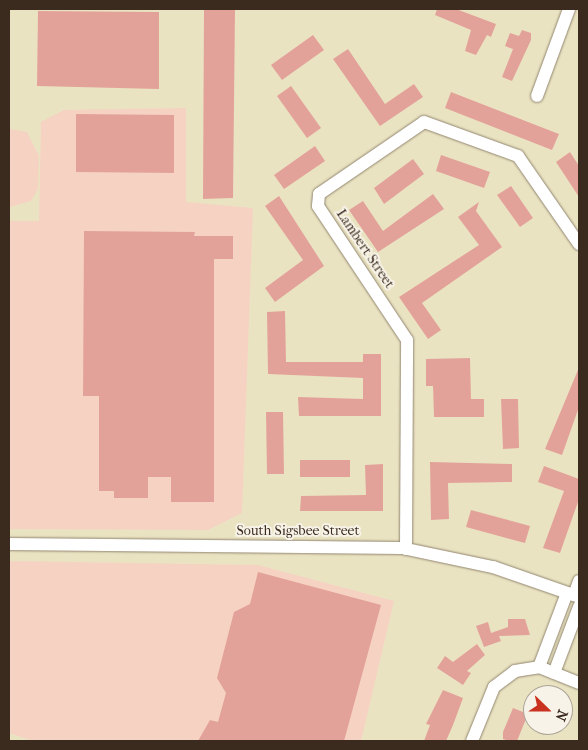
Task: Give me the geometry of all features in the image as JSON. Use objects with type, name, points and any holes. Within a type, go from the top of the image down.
[{"type":"street","points":[[537,96],[570,11]]},
{"type":"street","name":"Lambert Street","points":[[406,549],[407,340],[318,206],[319,194],[424,122],[518,156],[579,244]]},
{"type":"street","name":"South Sigsbee Street","points":[[9,544],[352,546],[406,549],[486,565],[575,598]]},
{"type":"street","points":[[554,673],[579,581]]},
{"type":"street","points":[[539,668],[575,598]]},
{"type":"street","points":[[472,741],[492,692],[507,676],[520,670],[539,668],[579,682]]},
{"type":"shaded area","points":[[186,108],[186,202],[253,208],[242,513],[208,530],[9,529],[9,221],[39,221],[41,122],[64,110]]},
{"type":"shaded area","points":[[9,129],[27,132],[39,156],[38,189],[31,201],[10,207]]},
{"type":"shaded area","points":[[9,561],[258,565],[394,601],[361,741],[33,741],[9,733]]},
{"type":"building","points":[[204,9],[235,9],[233,198],[203,199]]},
{"type":"building","points":[[437,9],[456,9],[496,24],[491,37],[487,35],[476,55],[465,51],[471,30],[435,15]]},
{"type":"building","points":[[38,11],[159,12],[159,89],[37,86]]},
{"type":"building","points":[[522,30],[531,33],[531,40],[512,81],[502,77],[513,49],[505,46],[510,33],[519,36]]},
{"type":"building","points":[[313,35],[324,50],[282,80],[271,65]]},
{"type":"building","points":[[348,49],[385,104],[414,84],[423,97],[380,126],[333,59]]},
{"type":"building","points":[[291,86],[321,128],[307,138],[277,96]]},
{"type":"building","points":[[451,92],[559,134],[552,150],[445,108]]},
{"type":"building","points":[[76,114],[174,115],[174,173],[76,172]]},
{"type":"building","points":[[315,146],[325,161],[284,189],[274,175]]},
{"type":"building","points":[[570,152],[579,166],[579,197],[556,162]]},
{"type":"building","points":[[441,155],[490,172],[484,188],[436,171]]},
{"type":"building","points":[[413,159],[424,174],[384,204],[374,188]]},
{"type":"building","points":[[511,186],[533,218],[520,227],[497,195]]},
{"type":"building","points":[[433,194],[444,209],[378,252],[349,210],[363,201],[383,231]]},
{"type":"building","points":[[279,196],[324,266],[275,302],[265,288],[303,260],[265,206]]},
{"type":"building","points":[[479,202],[476,211],[502,247],[422,303],[441,330],[428,339],[399,297],[479,245],[458,217]]},
{"type":"building","points":[[84,231],[195,232],[194,236],[233,236],[233,259],[214,259],[214,502],[171,502],[171,477],[148,477],[148,498],[114,498],[114,491],[99,491],[99,396],[83,396]]},
{"type":"building","points":[[285,311],[286,362],[363,362],[363,354],[381,354],[381,416],[299,416],[298,397],[363,399],[363,378],[268,374],[267,312]]},
{"type":"building","points":[[470,358],[471,399],[484,399],[484,417],[434,417],[433,386],[426,386],[426,359]]},
{"type":"building","points":[[578,370],[579,407],[562,455],[545,449]]},
{"type":"building","points":[[501,399],[518,399],[519,448],[503,449]]},
{"type":"building","points":[[266,412],[283,412],[284,474],[267,474]]},
{"type":"building","points":[[300,460],[350,460],[350,477],[300,477]]},
{"type":"building","points":[[430,462],[512,464],[512,482],[448,483],[449,519],[431,520]]},
{"type":"building","points":[[383,464],[383,511],[300,511],[301,496],[366,495],[365,465]]},
{"type":"building","points":[[544,466],[579,479],[579,499],[560,553],[543,548],[564,491],[538,482]]},
{"type":"building","points":[[471,510],[530,526],[525,543],[466,527]]},
{"type":"building","points":[[258,572],[381,605],[344,741],[198,741],[210,720],[218,722],[226,693],[217,678],[234,612],[250,604]]},
{"type":"building","points":[[508,619],[525,619],[530,635],[499,636],[501,641],[484,647],[476,626],[488,622],[491,633],[508,627]]},
{"type":"building","points":[[477,644],[485,655],[467,671],[471,673],[463,685],[437,668],[445,656],[453,662]]},
{"type":"building","points":[[443,690],[463,698],[453,725],[446,741],[424,741],[430,725],[426,724]]},
{"type":"building","points":[[513,708],[523,712],[523,726],[517,741],[503,739],[503,732]]}]
